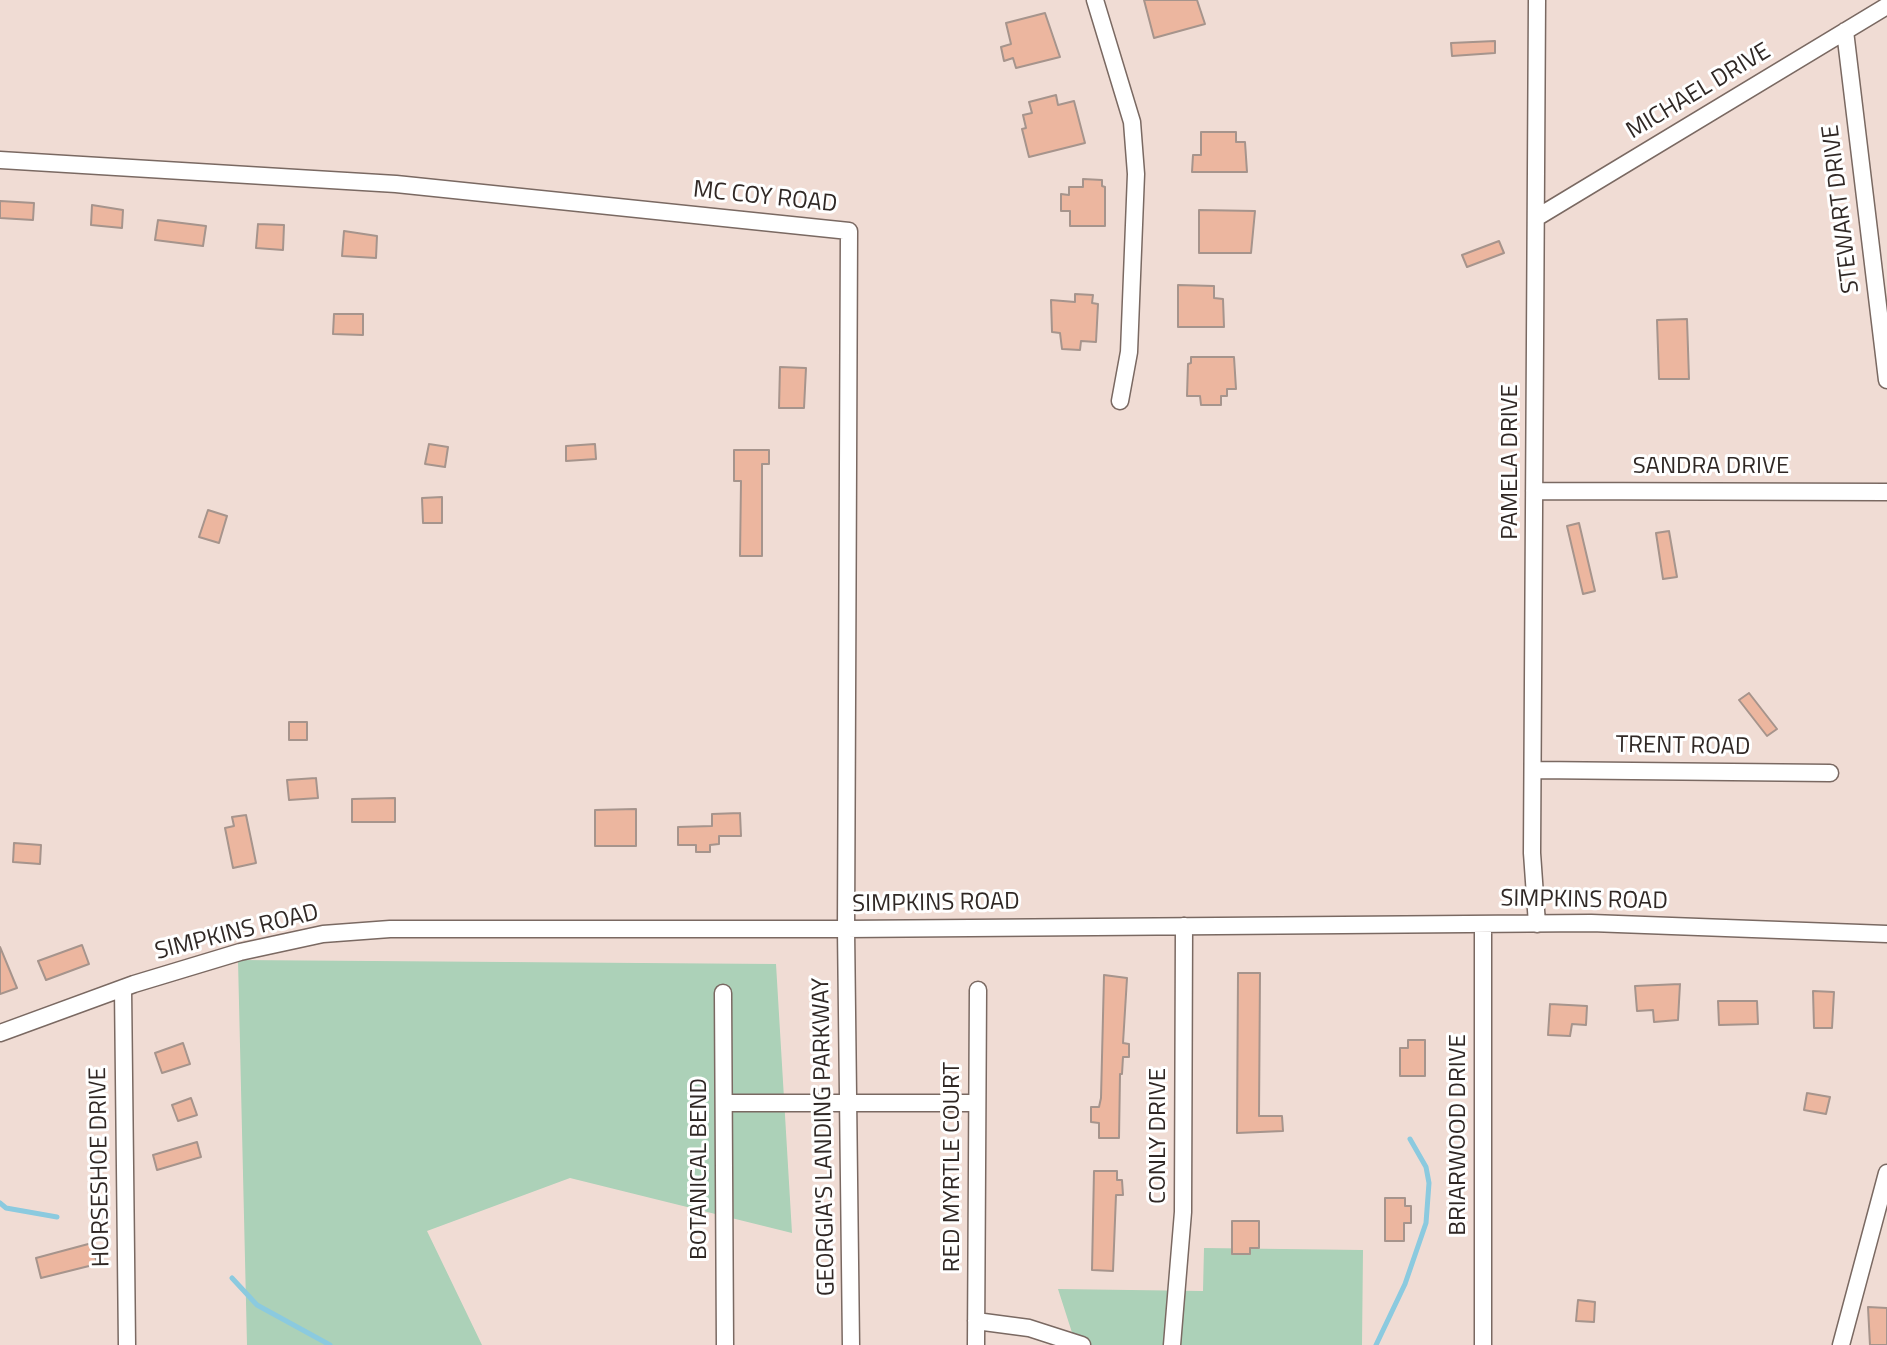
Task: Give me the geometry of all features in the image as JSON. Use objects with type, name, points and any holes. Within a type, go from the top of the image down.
[{"type":"street","points":[[1095,0],[1132,122],[1136,174],[1129,352],[1120,401]]},
{"type":"street","name":"PAMELA DRIVE","points":[[1537,0],[1535,770],[1532,853],[1537,924]]},
{"type":"street","name":"MICHAEL DRIVE","points":[[1536,218],[1887,6]]},
{"type":"street","name":"STEWART DRIVE","points":[[1845,31],[1887,380]]},
{"type":"street","name":"MC COY ROAD","points":[[0,160],[396,184],[849,231],[846,929]]},
{"type":"street","name":"SANDRA DRIVE","points":[[1534,491],[1887,492]]},
{"type":"street","name":"TRENT ROAD","points":[[1535,770],[1830,773]]},
{"type":"street","name":"BRIARWOOD DRIVE","points":[[1483,924],[1483,1345]]},
{"type":"street","name":"SIMPKINS ROAD","points":[[0,1033],[123,988],[271,944],[323,934],[390,929],[1537,924],[1887,934]]},
{"type":"street","name":"CONLY DRIVE","points":[[1172,1345],[1183,1212],[1184,926]]},
{"type":"street","name":"GEORGIA'S LANDING PARKWAY","points":[[846,929],[851,1104],[851,1345]]},
{"type":"street","name":"HORSESHOE DRIVE","points":[[123,988],[127,1345]]},
{"type":"street","name":"RED MYRTLE COURT","points":[[976,1345],[978,990]]},
{"type":"street","name":"BOTANICAL BEND","points":[[723,993],[725,1345]]},
{"type":"street","points":[[724,1103],[976,1103]]},
{"type":"street","points":[[1841,1345],[1887,1173]]},
{"type":"street","points":[[976,1321],[1029,1328],[1082,1345]]},
{"type":"green space","points":[[238,960],[776,964],[792,1233],[570,1178],[427,1231],[482,1345],[247,1345]]},
{"type":"green space","points":[[1204,1248],[1363,1250],[1362,1345],[1076,1345],[1058,1289],[1203,1291]]},
{"type":"building","points":[[1144,0],[1197,0],[1205,24],[1154,38]]},
{"type":"building","points":[[1045,13],[1060,57],[1016,68],[1013,58],[1004,61],[1001,47],[1011,44],[1006,23]]},
{"type":"building","points":[[1495,41],[1495,53],[1452,56],[1451,43]]},
{"type":"building","points":[[1056,95],[1058,105],[1074,101],[1085,143],[1029,157],[1022,129],[1026,128],[1023,115],[1032,113],[1029,102]]},
{"type":"building","points":[[1201,132],[1236,132],[1236,142],[1245,142],[1247,172],[1192,172],[1193,155],[1201,155]]},
{"type":"building","points":[[1083,179],[1102,180],[1105,187],[1105,226],[1070,226],[1070,211],[1061,211],[1061,194],[1069,195],[1069,187],[1083,187]]},
{"type":"building","points":[[0,201],[34,203],[33,220],[0,218]]},
{"type":"building","points":[[92,205],[123,210],[122,228],[91,225]]},
{"type":"building","points":[[1199,210],[1255,211],[1251,253],[1199,253]]},
{"type":"building","points":[[158,220],[206,226],[203,246],[155,240]]},
{"type":"building","points":[[258,224],[284,225],[283,250],[256,248]]},
{"type":"building","points":[[344,231],[377,236],[376,258],[342,256]]},
{"type":"building","points":[[1499,241],[1504,253],[1467,267],[1462,255]]},
{"type":"building","points":[[1178,285],[1214,286],[1214,298],[1223,299],[1224,327],[1178,327]]},
{"type":"building","points":[[1075,294],[1093,295],[1092,303],[1098,304],[1096,342],[1081,341],[1080,350],[1062,349],[1060,333],[1052,332],[1051,300],[1075,302]]},
{"type":"building","points":[[334,314],[363,314],[363,335],[333,334]]},
{"type":"building","points":[[1687,319],[1689,379],[1659,379],[1657,320]]},
{"type":"building","points":[[1191,357],[1234,357],[1236,389],[1227,389],[1227,396],[1221,396],[1221,405],[1201,405],[1200,396],[1187,396]]},
{"type":"building","points":[[780,367],[806,368],[804,408],[779,408]]},
{"type":"building","points":[[429,444],[448,447],[445,467],[425,464]]},
{"type":"building","points":[[595,444],[596,459],[566,461],[566,446]]},
{"type":"building","points":[[734,450],[769,450],[769,464],[762,464],[762,556],[740,556],[741,481],[734,481]]},
{"type":"building","points":[[442,497],[442,523],[423,523],[422,498]]},
{"type":"building","points":[[208,510],[227,516],[219,543],[199,537]]},
{"type":"building","points":[[1579,523],[1595,591],[1583,594],[1567,526]]},
{"type":"building","points":[[1669,531],[1677,577],[1663,579],[1656,533]]},
{"type":"building","points":[[1749,693],[1777,729],[1767,736],[1739,700]]},
{"type":"building","points":[[289,722],[307,722],[307,740],[289,740]]},
{"type":"building","points":[[316,778],[318,798],[289,800],[287,780]]},
{"type":"building","points":[[395,798],[395,822],[352,822],[352,799]]},
{"type":"building","points":[[636,809],[636,846],[595,846],[595,810]]},
{"type":"building","points":[[740,813],[741,836],[719,836],[719,844],[710,845],[710,852],[696,852],[696,845],[678,845],[678,827],[712,826],[712,814]]},
{"type":"building","points":[[246,815],[256,863],[233,868],[225,828],[234,826],[232,817]]},
{"type":"building","points":[[14,843],[41,845],[40,864],[13,862]]},
{"type":"building","points":[[82,945],[89,964],[46,980],[38,961]]},
{"type":"building","points":[[0,947],[17,988],[0,994]]},
{"type":"building","points":[[1238,973],[1260,973],[1259,1116],[1282,1116],[1283,1131],[1237,1133]]},
{"type":"building","points":[[1104,975],[1127,978],[1123,1043],[1129,1044],[1129,1057],[1123,1057],[1120,1074],[1119,1138],[1099,1138],[1099,1123],[1091,1122],[1091,1107],[1099,1107],[1101,1098]]},
{"type":"building","points":[[1680,984],[1678,1020],[1654,1022],[1653,1010],[1637,1011],[1635,986]]},
{"type":"building","points":[[1813,991],[1834,992],[1832,1028],[1814,1028]]},
{"type":"building","points":[[1718,1001],[1757,1001],[1758,1024],[1719,1025]]},
{"type":"building","points":[[1550,1004],[1587,1006],[1586,1025],[1572,1024],[1570,1036],[1548,1035]]},
{"type":"building","points":[[1408,1040],[1425,1040],[1425,1076],[1400,1076],[1400,1048],[1408,1048]]},
{"type":"building","points":[[183,1043],[190,1064],[162,1073],[155,1053]]},
{"type":"building","points":[[1807,1093],[1830,1097],[1826,1114],[1804,1110]]},
{"type":"building","points":[[191,1098],[197,1115],[178,1121],[172,1105]]},
{"type":"building","points":[[197,1142],[201,1157],[157,1170],[153,1155]]},
{"type":"building","points":[[1094,1171],[1117,1171],[1117,1180],[1122,1180],[1123,1195],[1116,1195],[1113,1271],[1092,1270]]},
{"type":"building","points":[[1385,1198],[1405,1198],[1405,1206],[1411,1206],[1411,1223],[1404,1223],[1404,1241],[1385,1241]]},
{"type":"building","points":[[1232,1221],[1259,1221],[1259,1248],[1250,1248],[1250,1254],[1232,1254]]},
{"type":"building","points":[[92,1243],[97,1264],[41,1278],[36,1258]]},
{"type":"building","points":[[1578,1300],[1595,1302],[1594,1322],[1576,1321]]},
{"type":"building","points":[[1868,1307],[1887,1308],[1887,1345],[1870,1345]]},
{"type":"waterway","points":[[1376,1345],[1405,1284],[1426,1223],[1429,1183],[1426,1167],[1410,1139]]},
{"type":"waterway","points":[[0,1203],[6,1208],[57,1217]]},
{"type":"waterway","points":[[232,1278],[257,1305],[330,1345]]}]
